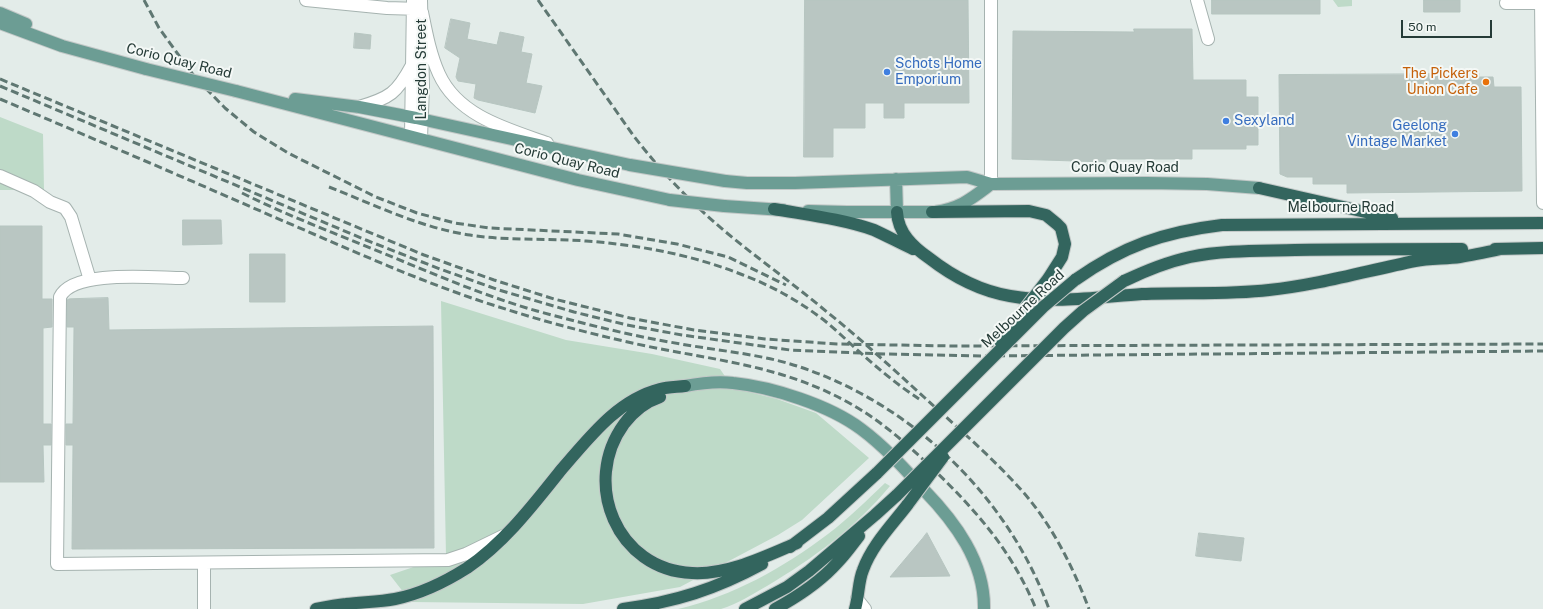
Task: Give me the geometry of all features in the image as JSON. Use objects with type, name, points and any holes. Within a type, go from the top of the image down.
[{"type":"highway","points":[[1259,188],[1416,223]]},
{"type":"highway","points":[[774,210],[834,219],[860,226],[886,236],[923,254]]},
{"type":"highway","points":[[932,212],[1029,211],[1046,215],[1061,228],[1065,244],[1062,257],[1048,279],[974,375]]},
{"type":"highway","points":[[897,212],[902,232],[911,243],[923,254],[946,270],[962,279],[994,292],[1025,298],[1075,300],[1142,294],[1267,290],[1327,281],[1417,261],[1460,257],[1501,249]]},
{"type":"highway","name":"Melbourne Road","points":[[623,609],[669,601],[720,585],[751,570],[797,543],[828,518],[877,472],[1043,307],[1092,268],[1125,250],[1172,233],[1222,225],[1543,223]]},
{"type":"highway","points":[[745,609],[787,587],[830,554],[897,495],[974,416],[1083,311],[1124,281],[1145,271],[1189,257],[1212,254],[1313,250],[1543,248]]},
{"type":"highway","points":[[316,609],[394,599],[413,594],[445,580],[466,568],[493,548],[506,535],[587,439],[610,416],[649,393],[661,389],[685,386]]},
{"type":"highway","points":[[685,386],[654,399],[641,407],[630,417],[613,443],[605,470],[605,486],[610,513],[624,538],[653,563],[665,568],[692,573],[707,573],[733,567],[797,543]]},
{"type":"highway","points":[[858,606],[863,571],[873,549],[974,416]]},
{"type":"highway","points":[[775,609],[797,596],[838,563],[875,515]]},
{"type":"main road","name":"Corio Quay Road","points":[[0,13],[114,60]]},
{"type":"main road","name":"Corio Quay Road","points":[[0,23],[62,46],[146,69],[416,137],[578,180],[670,200],[774,210],[932,212],[949,209],[965,203],[991,184]]},
{"type":"main road","name":"Corio Quay Road","points":[[236,91],[359,107],[417,118],[630,165],[725,181],[747,183],[795,183],[966,177],[991,184],[1148,183],[1207,184],[1259,188]]},
{"type":"main road","points":[[896,179],[897,212]]},
{"type":"main road","points":[[685,386],[716,382],[733,383],[776,392],[818,406],[859,427],[874,438],[937,503],[956,527],[975,563],[983,593],[984,609]]},
{"type":"street","points":[[306,0],[387,8],[418,6],[436,66],[444,82],[456,99],[475,113],[496,124],[582,155]]},
{"type":"street","points":[[991,0],[991,184]]},
{"type":"street","points":[[1197,0],[1208,39]]},
{"type":"street","points":[[1506,3],[1542,2],[1543,203]]},
{"type":"street","name":"Langdon Street","points":[[417,118],[412,64],[418,6]]},
{"type":"street","name":"Langdon Street","points":[[416,137],[418,6]]},
{"type":"street","points":[[359,107],[383,99],[393,92],[403,80],[412,64]]},
{"type":"street","points":[[0,176],[34,191],[50,202],[68,210],[90,280]]},
{"type":"street","points":[[183,278],[102,278],[90,280],[68,288],[62,293],[60,302],[57,564],[448,560],[466,554],[506,535]]},
{"type":"street","points":[[204,563],[204,609]]},
{"type":"green space","points":[[1333,0],[1352,0],[1352,6],[1338,7]]},
{"type":"green space","points":[[0,117],[43,134],[44,190],[0,190]]},
{"type":"green space","points":[[441,301],[566,340],[652,354],[720,369],[733,388],[777,399],[816,413],[869,458],[802,520],[778,535],[680,587],[583,604],[411,602],[390,575],[446,556]]},
{"type":"green space","points":[[885,483],[890,486],[849,528],[818,553],[767,586],[739,602],[721,609],[678,609],[718,597],[738,589],[775,569],[811,546],[835,528]]},
{"type":"building","name":"Schots Home Emporium","points":[[805,0],[968,0],[969,103],[904,103],[904,118],[884,118],[884,103],[865,103],[865,128],[833,128],[833,157],[804,157]]},
{"type":"building","points":[[1212,0],[1320,0],[1320,14],[1212,14]]},
{"type":"building","points":[[1424,0],[1460,0],[1460,12],[1424,12]]},
{"type":"building","points":[[451,19],[470,23],[467,39],[497,45],[500,32],[524,37],[521,52],[532,54],[526,83],[542,86],[535,113],[478,100],[474,98],[476,84],[458,81],[456,77],[460,58],[445,48]]},
{"type":"building","points":[[1134,29],[1192,29],[1193,80],[1246,80],[1246,97],[1258,97],[1258,145],[1246,145],[1246,149],[1192,149],[1192,159],[1106,159],[1106,162],[1012,159],[1013,31],[1134,32]]},
{"type":"building","points":[[355,33],[371,35],[370,49],[354,48]]},
{"type":"building","points":[[1479,74],[1479,77],[1493,77],[1494,87],[1521,87],[1522,191],[1347,193],[1347,184],[1313,184],[1313,177],[1287,177],[1280,174],[1279,75]]},
{"type":"building","points":[[183,220],[221,220],[222,244],[183,245]]},
{"type":"building","points":[[0,226],[42,226],[42,299],[52,299],[52,327],[43,328],[43,424],[51,424],[51,445],[43,445],[44,482],[0,482]]},
{"type":"building","points":[[250,254],[285,254],[285,302],[250,302]]},
{"type":"building","points":[[108,298],[109,330],[433,326],[434,548],[72,549],[73,445],[66,445],[66,424],[73,424],[74,327],[67,327],[67,300]]},
{"type":"building","points":[[927,533],[950,576],[890,577],[922,539]]},
{"type":"building","points":[[1199,533],[1244,538],[1241,561],[1196,556]]},
{"type":"railway","points":[[144,0],[159,28],[194,76],[225,108],[254,132],[288,153],[376,197],[417,213],[455,223],[489,228],[618,234],[677,244],[728,257],[786,285]]},
{"type":"railway","points":[[538,0],[633,135],[680,189],[705,214],[733,238],[865,343],[976,444],[1024,493],[1044,520],[1061,548],[1089,609]]},
{"type":"railway","points":[[0,79],[424,255],[494,280],[554,299],[630,318],[694,330],[765,339],[837,344],[955,346],[1543,344]]},
{"type":"railway","points":[[0,86],[366,240],[440,269],[499,290],[574,312],[627,325],[682,335],[790,350],[986,356],[1543,351]]},
{"type":"railway","points":[[0,99],[384,264],[468,297],[589,333],[646,346],[751,366],[801,381],[826,391],[851,404],[893,433],[922,458],[963,499],[991,532],[1016,568],[1036,609]]},
{"type":"railway","points":[[329,187],[398,215],[452,232],[484,237],[571,240],[626,245],[666,252],[724,268],[772,288],[809,309],[831,326],[886,374],[919,399]]},
{"type":"railway","points":[[242,193],[290,215],[434,274],[516,305],[573,321],[663,341],[783,362],[839,382],[879,404],[916,429],[950,459],[981,492],[1008,529],[1031,568],[1049,609]]},
{"type":"place","name":"Schots Home Emporium","points":[[887,72]]},
{"type":"place","name":"The Pickers Union Cafe","points":[[1486,82]]},
{"type":"place","name":"Sexyland","points":[[1226,121]]},
{"type":"place","name":"Geelong Vintage Market","points":[[1455,134]]}]
